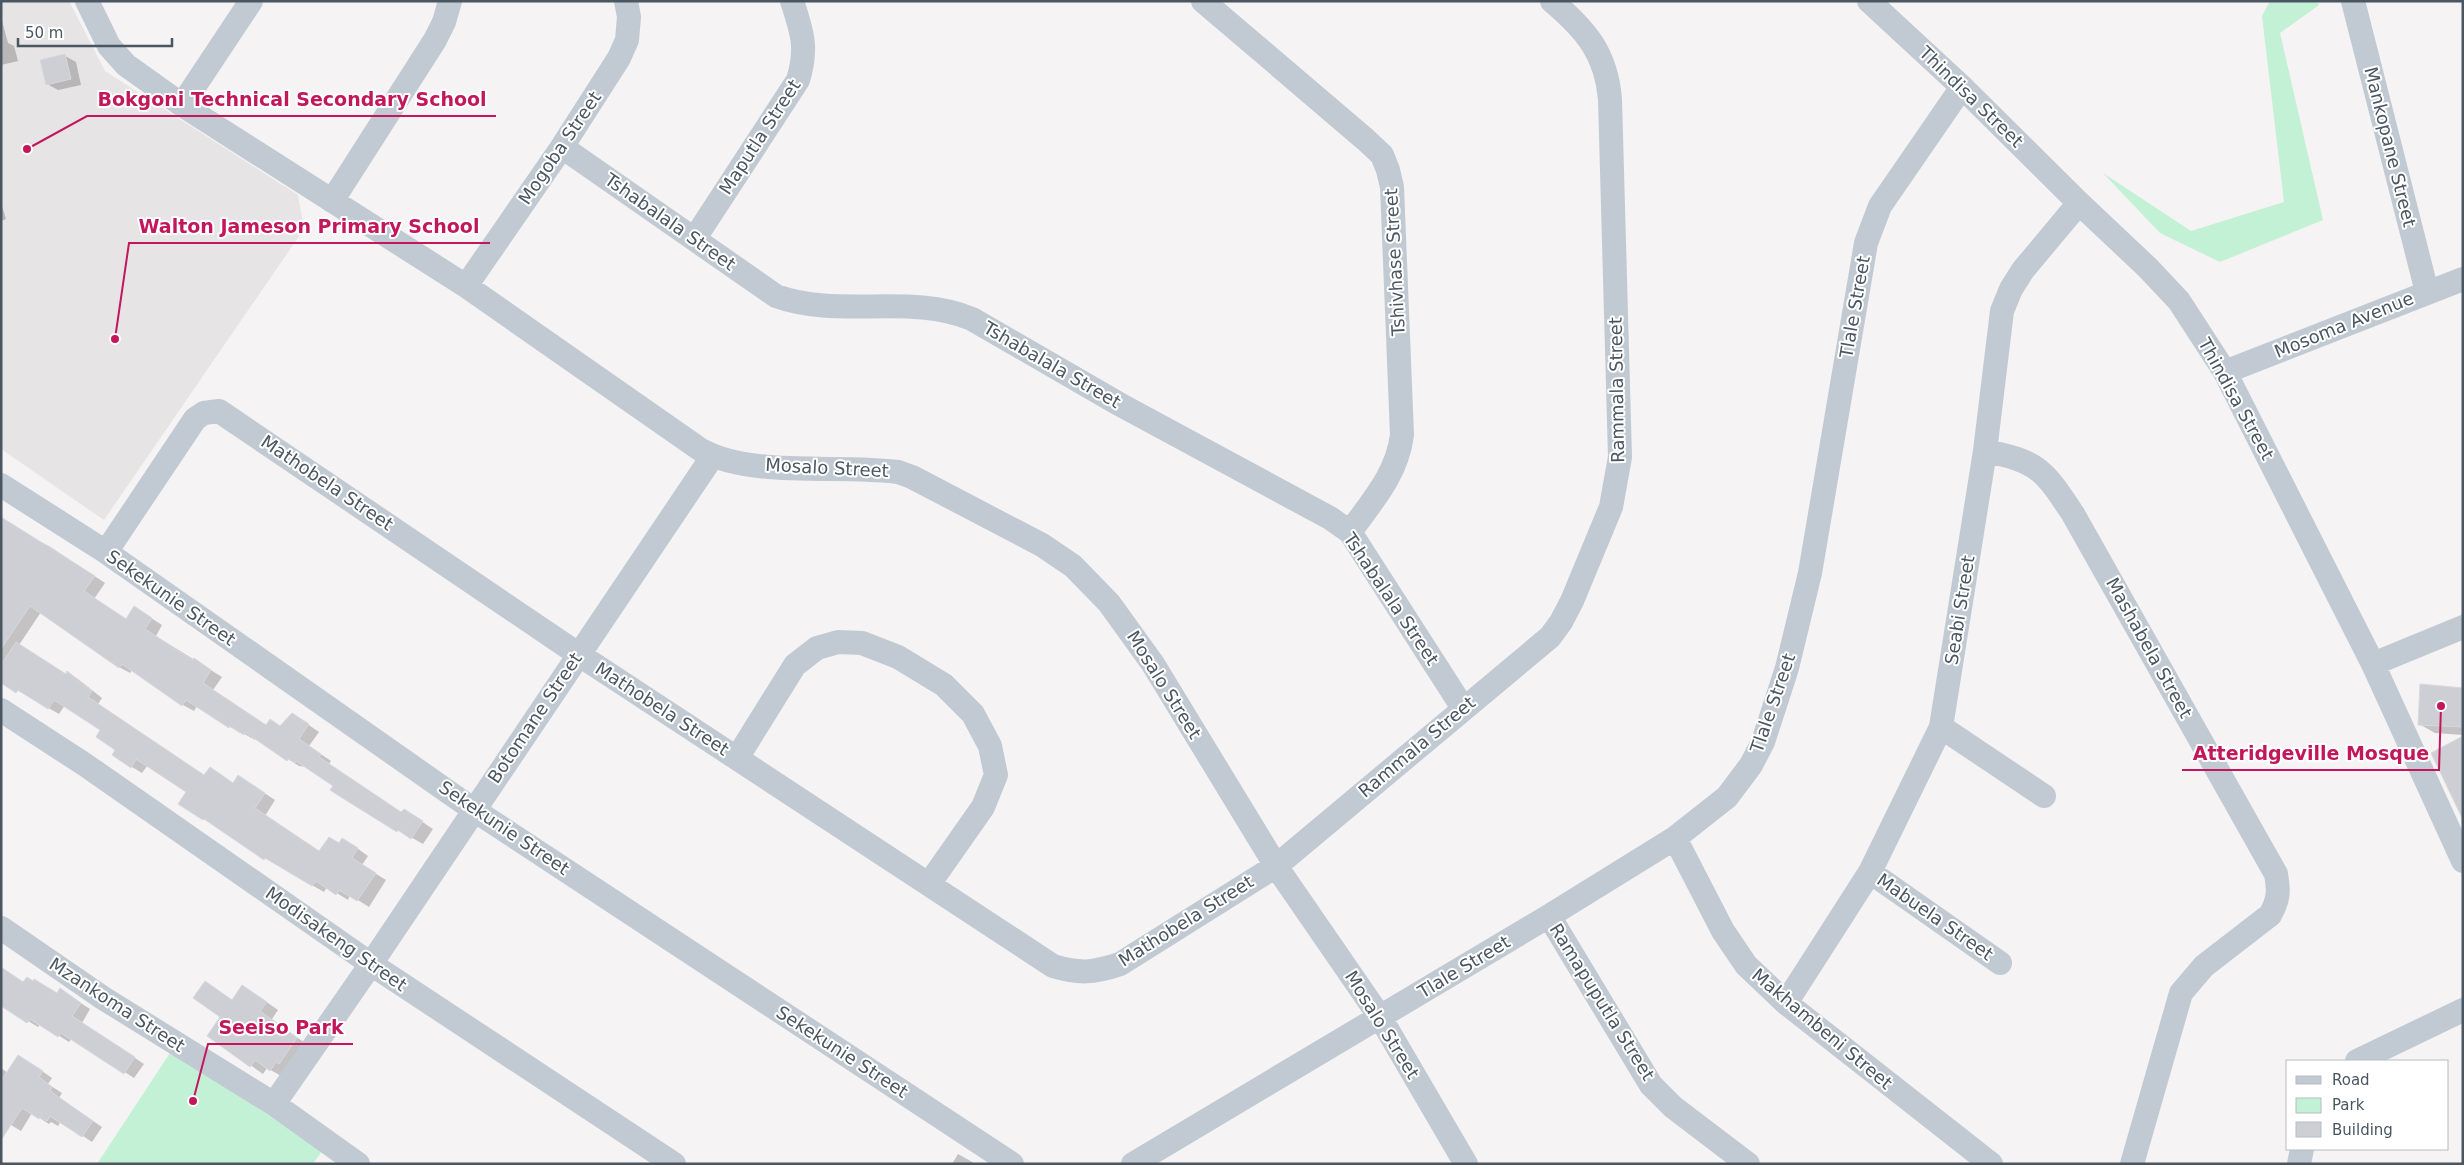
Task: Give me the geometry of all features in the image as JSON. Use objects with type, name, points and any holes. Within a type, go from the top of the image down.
[{"type":"street","name":"Mosalo Street","points":[[87,1],[109,46],[118,57],[182,105],[466,286],[712,457],[727,462],[795,468],[898,472],[912,477],[1009,527],[1073,566],[1109,603],[1148,657],[1276,866],[1380,1017],[1466,1164]]},
{"type":"street","points":[[182,105],[250,1]]},
{"type":"street","points":[[332,201],[435,40],[444,22],[450,1]]},
{"type":"street","name":"Mogoba Street","points":[[466,286],[562,147],[619,58],[627,40],[629,17],[626,1]]},
{"type":"street","name":"Maputla Street","points":[[695,238],[798,80],[805,52],[803,33],[792,1]]},
{"type":"street","name":"Tshivhase Street","points":[[1203,1],[1366,140],[1382,155],[1388,170],[1394,209],[1402,434],[1400,454],[1392,473],[1350,532]]},
{"type":"street","name":"Rammala Street","points":[[1276,866],[1550,637],[1561,622],[1611,507],[1620,457],[1608,77],[1603,61],[1588,36],[1570,16],[1552,1]]},
{"type":"street","name":"Thindisa Street","points":[[1869,1],[1962,87],[2148,268],[2179,301],[2225,372],[2373,664],[2463,861]]},
{"type":"street","name":"Mankopane Street","points":[[2353,1],[2427,292]]},
{"type":"street","name":"Tlale Street","points":[[1133,1164],[1549,916],[1675,838],[1727,797],[1751,765],[1763,742],[1787,668],[1810,573],[1866,243],[1873,220],[1880,206],[1962,87]]},
{"type":"street","name":"Tshabalala Street","points":[[562,147],[695,238],[763,289],[790,301],[810,304],[933,308],[953,311],[972,319],[1119,404],[1301,500],[1350,532],[1463,708]]},
{"type":"street","name":"Seabi Street","points":[[1786,1003],[1870,872],[1941,727],[1985,451],[2002,311],[2011,289],[2023,270],[2079,202]]},
{"type":"street","name":"Mosoma Avenue","points":[[2225,372],[2463,279]]},
{"type":"street","name":"Mathobela Street","points":[[106,552],[195,419],[204,413],[219,411],[578,654],[1052,966],[1075,972],[1096,972],[1120,964],[1276,866]]},
{"type":"street","name":"Mashabela Street","points":[[1985,451],[2016,456],[2040,469],[2056,488],[2073,514],[2276,874],[2279,892],[2276,905],[2270,915],[2204,966],[2181,993],[2132,1164]]},
{"type":"street","name":"Botomane Street","points":[[274,1104],[371,964],[712,457]]},
{"type":"street","name":"Sekekunie Street","points":[[1,485],[106,552],[474,810],[1012,1164]]},
{"type":"street","points":[[2373,664],[2463,628]]},
{"type":"street","points":[[737,758],[795,665],[817,648],[838,642],[862,643],[898,657],[944,685],[974,714],[990,746],[996,775],[983,806],[929,884]]},
{"type":"street","name":"Modisakeng Street","points":[[1,710],[84,764],[371,964],[674,1164]]},
{"type":"street","points":[[1941,727],[2044,796]]},
{"type":"street","name":"Makhambeni Street","points":[[1675,838],[1724,931],[1746,965],[1786,1003],[1991,1164]]},
{"type":"street","name":"Mabuela Street","points":[[1870,872],[2000,963]]},
{"type":"street","name":"Ramapuputla Street","points":[[1549,916],[1652,1085],[1673,1106],[1748,1164]]},
{"type":"street","name":"Mzankoma Street","points":[[1,928],[104,998],[274,1104],[358,1164]]},
{"type":"street","points":[[2359,1060],[2463,1010]]},
{"type":"street","points":[[2299,1164],[2302,1150]]},
{"type":"shaded area","points":[[1,1],[69,1],[105,71],[298,195],[304,229],[104,520],[1,449]]},
{"type":"green space","points":[[2270,1],[2317,1],[2319,5],[2280,33],[2323,220],[2220,262],[2160,233],[2103,173],[2191,231],[2284,202],[2262,16]]},
{"type":"green space","points":[[172,1050],[322,1151],[313,1164],[97,1164]]},
{"type":"building","points":[[65,54],[71,79],[46,85],[40,60]]},
{"type":"building","points":[[1,517],[95,576],[84,591],[126,619],[134,606],[152,618],[145,629],[192,660],[194,658],[211,670],[203,683],[266,725],[270,719],[280,726],[292,713],[309,724],[299,739],[321,754],[319,757],[401,812],[404,809],[423,821],[411,839],[330,790],[333,786],[296,761],[295,763],[288,759],[287,761],[245,732],[244,735],[230,726],[229,728],[186,700],[182,706],[122,664],[119,668],[30,606],[1,649]]},
{"type":"building","points":[[16,642],[66,674],[67,671],[92,691],[88,697],[204,775],[210,767],[233,783],[238,775],[265,793],[255,808],[319,851],[329,837],[339,843],[342,838],[358,848],[352,858],[376,873],[357,901],[339,890],[336,895],[316,881],[312,886],[265,858],[264,860],[204,819],[178,804],[186,792],[136,759],[131,768],[112,755],[115,750],[96,737],[100,730],[54,700],[48,709],[18,690],[16,693],[1,683],[1,665]]},
{"type":"building","points":[[2420,684],[2463,688],[2463,727],[2418,725]]},
{"type":"building","points":[[2463,736],[2463,820],[2431,753]]},
{"type":"building","points":[[1,967],[23,982],[27,977],[33,981],[34,979],[57,993],[60,988],[81,1003],[72,1016],[135,1057],[124,1074],[61,1033],[58,1037],[30,1019],[27,1023],[1,1006]]},
{"type":"building","points":[[205,981],[232,1000],[242,985],[267,1002],[260,1011],[297,1038],[279,1064],[276,1062],[270,1071],[255,1060],[250,1067],[207,1036],[220,1017],[193,998]]},
{"type":"building","points":[[18,1055],[43,1071],[39,1077],[52,1087],[50,1091],[93,1121],[82,1137],[50,1116],[47,1121],[40,1117],[39,1119],[22,1108],[1,1140],[1,1081]]},
{"type":"place","name":"Bokgoni Technical Secondary School","points":[[27,149]]},
{"type":"place","name":"Walton Jameson Primary School","points":[[115,339]]},
{"type":"place","name":"Atteridgeville Mosque","points":[[2441,706]]},
{"type":"place","name":"Seeiso Park","points":[[193,1101]]}]
